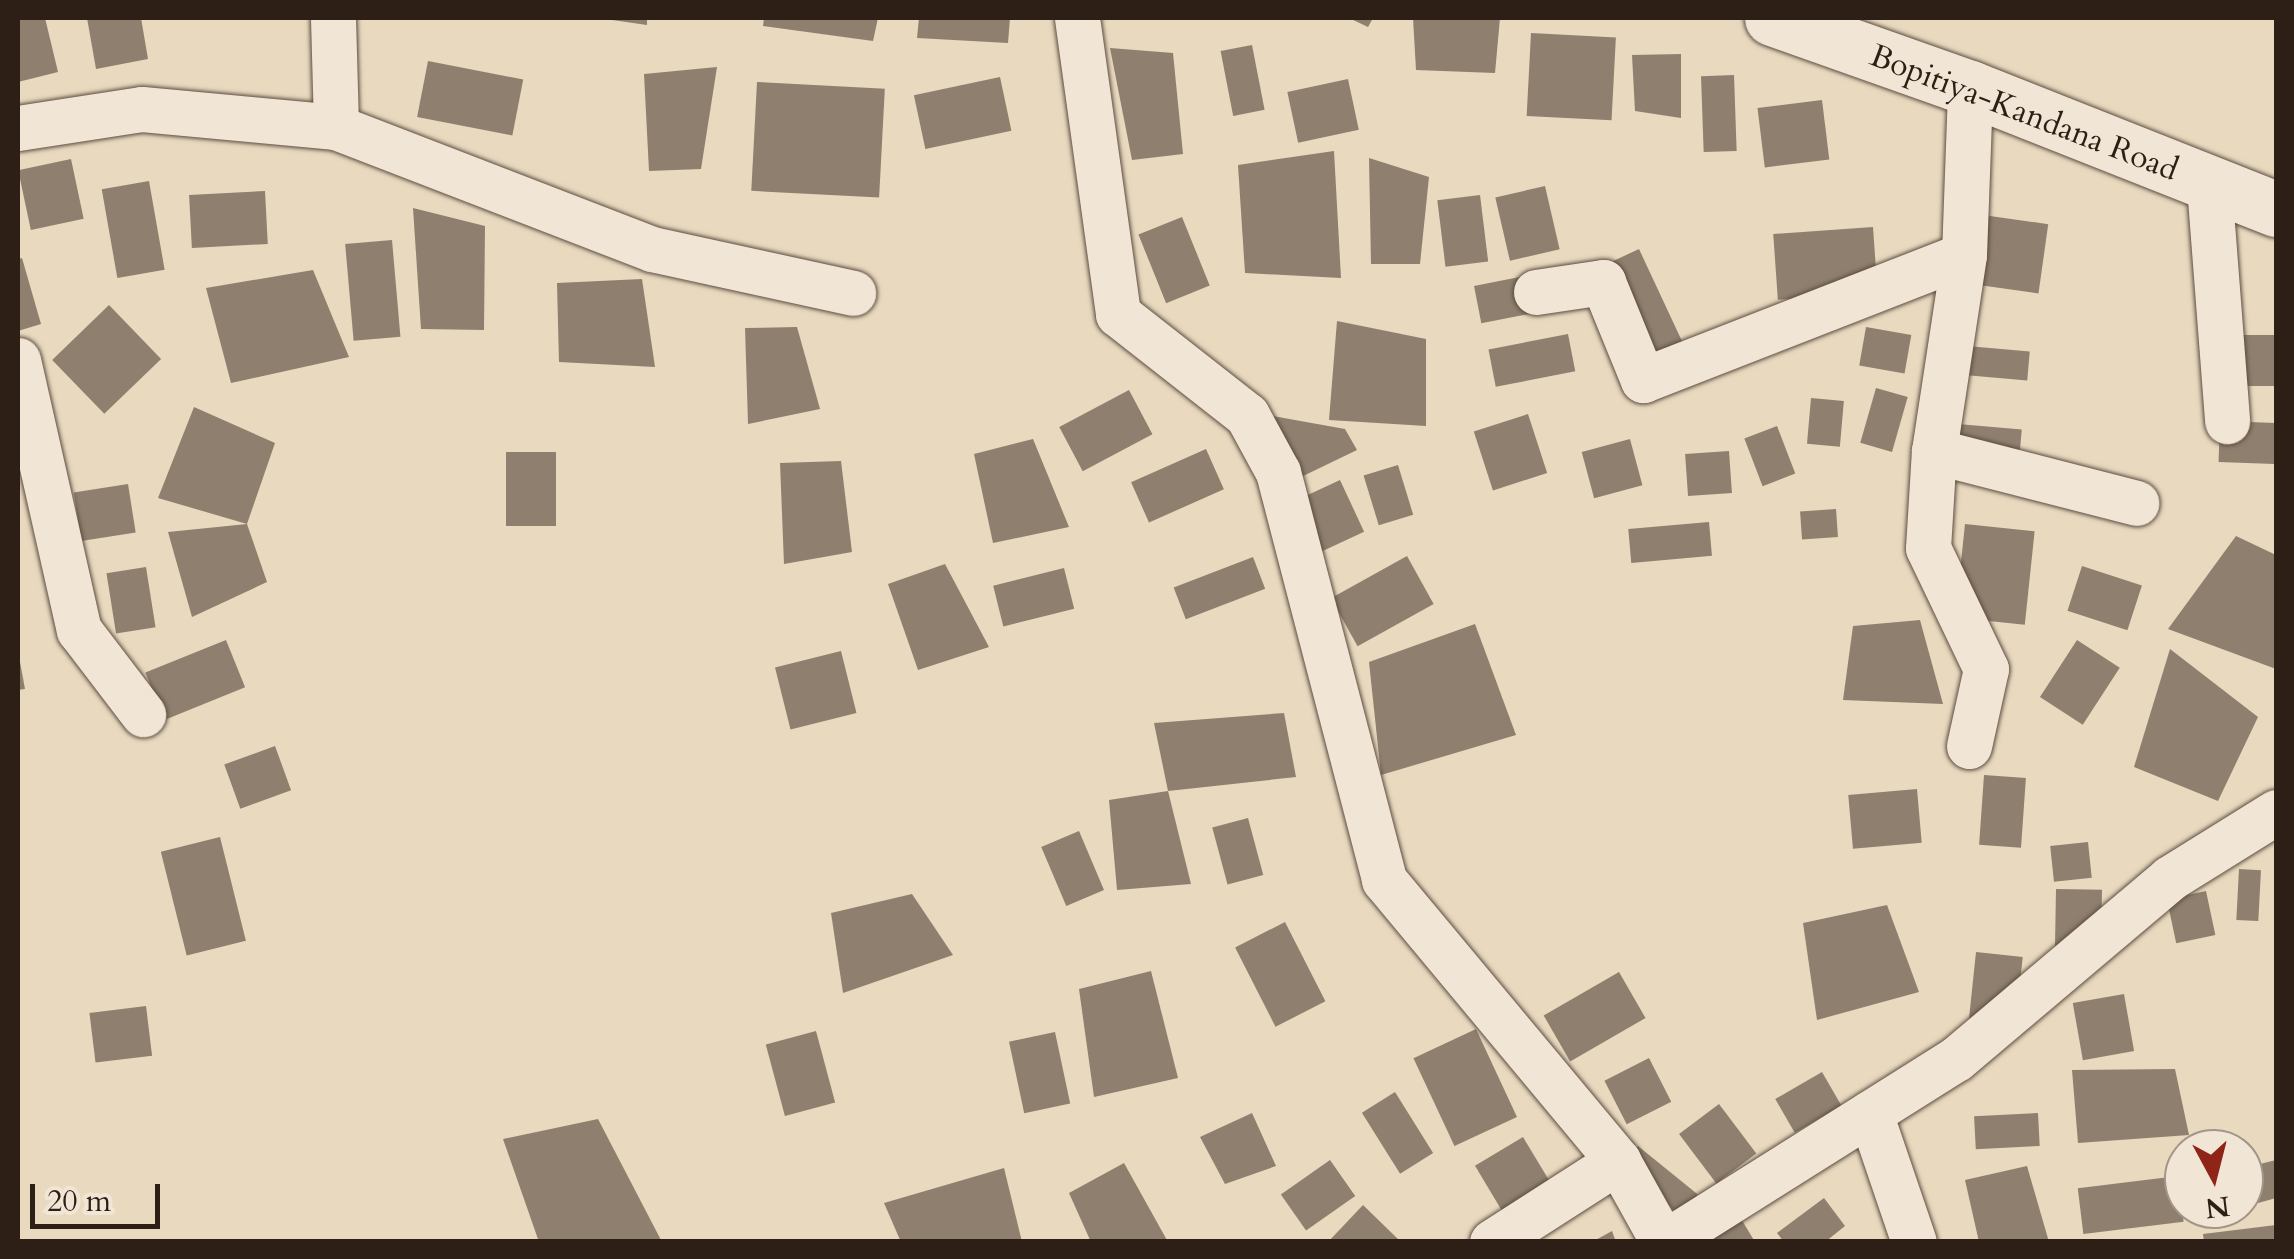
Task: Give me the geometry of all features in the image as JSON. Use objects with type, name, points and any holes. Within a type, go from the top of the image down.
[{"type":"street","points":[[333,18],[336,128]]},
{"type":"street","points":[[1077,18],[1118,314],[1247,415],[1278,472],[1384,880],[1618,1161],[1664,1242],[1956,1060],[2170,878],[2276,812]]},
{"type":"street","name":"Bopitiya-Kandana Road","points":[[1772,18],[1970,88],[2276,209]]},
{"type":"street","points":[[1968,746],[1986,669],[1928,548],[1934,451],[1964,255],[1970,88]]},
{"type":"street","points":[[18,128],[142,109],[336,128],[652,249],[853,293]]},
{"type":"street","points":[[2210,185],[2227,420]]},
{"type":"street","points":[[1536,292],[1603,282],[1642,380],[1964,255]]},
{"type":"street","points":[[18,360],[79,630],[143,714]]},
{"type":"street","points":[[1934,451],[2136,503]]},
{"type":"street","points":[[1870,1113],[1914,1242]]},
{"type":"street","points":[[1492,1242],[1618,1161]]},
{"type":"building","points":[[18,18],[45,18],[58,72],[18,82]]},
{"type":"building","points":[[87,18],[141,18],[148,59],[96,69]]},
{"type":"building","points":[[647,18],[647,25],[612,20]]},
{"type":"building","points":[[764,18],[878,18],[873,41],[763,26]]},
{"type":"building","points":[[919,18],[1010,18],[1008,43],[917,38]]},
{"type":"building","points":[[1349,18],[1373,18],[1368,27]]},
{"type":"building","points":[[1413,18],[1500,18],[1495,73],[1416,70]]},
{"type":"building","points":[[1531,33],[1616,37],[1612,120],[1527,116]]},
{"type":"building","points":[[1252,45],[1265,110],[1233,116],[1221,51]]},
{"type":"building","points":[[1110,48],[1173,53],[1183,154],[1132,160]]},
{"type":"building","points":[[1681,54],[1681,118],[1635,111],[1632,55]]},
{"type":"building","points":[[428,61],[523,80],[512,135],[417,117]]},
{"type":"building","points":[[717,67],[701,169],[649,171],[644,74]]},
{"type":"building","points":[[1734,75],[1737,151],[1704,152],[1701,76]]},
{"type":"building","points":[[1000,77],[1011,131],[925,149],[914,95]]},
{"type":"building","points":[[1348,79],[1359,130],[1298,143],[1287,92]]},
{"type":"building","points":[[757,82],[885,89],[879,198],[751,191]]},
{"type":"building","points":[[1822,100],[1829,160],[1765,167],[1757,108]]},
{"type":"building","points":[[1334,151],[1341,278],[1245,273],[1238,165]]},
{"type":"building","points":[[1369,158],[1429,177],[1420,264],[1371,264]]},
{"type":"building","points":[[71,159],[84,219],[31,230],[18,170]]},
{"type":"building","points":[[149,181],[165,270],[117,278],[102,189]]},
{"type":"building","points":[[1545,186],[1560,249],[1510,261],[1495,197]]},
{"type":"building","points":[[265,191],[268,244],[192,248],[189,195]]},
{"type":"building","points":[[1480,195],[1488,262],[1445,267],[1437,200]]},
{"type":"building","points":[[413,208],[485,226],[484,330],[421,329]]},
{"type":"building","points":[[1969,213],[2048,224],[2038,293],[1959,282]]},
{"type":"building","points":[[1182,217],[1210,286],[1166,303],[1138,235]]},
{"type":"building","points":[[1873,227],[1878,293],[1778,300],[1773,234]]},
{"type":"building","points":[[392,240],[400,337],[354,341],[345,244]]},
{"type":"building","points":[[1639,249],[1686,350],[1644,369],[1597,268]]},
{"type":"building","points":[[22,258],[41,324],[18,331],[18,259]]},
{"type":"building","points":[[313,270],[349,357],[231,383],[206,288]]},
{"type":"building","points":[[1530,275],[1537,312],[1481,323],[1474,286]]},
{"type":"building","points":[[642,279],[655,367],[559,362],[557,283]]},
{"type":"building","points":[[109,305],[161,359],[104,414],[52,360]]},
{"type":"building","points":[[1337,321],[1426,339],[1426,426],[1329,420]]},
{"type":"building","points":[[797,327],[820,409],[748,424],[745,328]]},
{"type":"building","points":[[1866,327],[1911,335],[1905,373],[1859,365]]},
{"type":"building","points":[[1568,334],[1575,371],[1496,387],[1488,349]]},
{"type":"building","points":[[2206,335],[2276,335],[2276,386],[2206,386]]},
{"type":"building","points":[[1967,346],[2030,351],[2027,380],[1964,375]]},
{"type":"building","points":[[1876,388],[1908,397],[1892,452],[1860,443]]},
{"type":"building","points":[[1129,390],[1152,434],[1083,471],[1059,427]]},
{"type":"building","points":[[1811,398],[1844,401],[1840,447],[1807,444]]},
{"type":"building","points":[[194,407],[275,443],[247,524],[158,498]]},
{"type":"building","points":[[1261,414],[1345,429],[1357,450],[1299,478]]},
{"type":"building","points":[[1528,414],[1547,473],[1493,491],[1474,432]]},
{"type":"building","points":[[2220,421],[2276,423],[2275,464],[2219,462]]},
{"type":"building","points":[[1958,424],[2022,430],[2018,473],[1954,468]]},
{"type":"building","points":[[1777,426],[1795,474],[1763,486],[1744,439]]},
{"type":"building","points":[[1033,439],[1069,527],[993,543],[974,454]]},
{"type":"building","points":[[1630,439],[1642,485],[1594,498],[1582,452]]},
{"type":"building","points":[[1206,449],[1224,489],[1149,523],[1131,482]]},
{"type":"building","points":[[1729,451],[1732,493],[1688,496],[1685,454]]},
{"type":"building","points":[[506,452],[556,452],[556,526],[506,526]]},
{"type":"building","points":[[841,461],[852,552],[784,564],[780,463]]},
{"type":"building","points":[[1398,465],[1413,515],[1379,525],[1364,476]]},
{"type":"building","points":[[1340,480],[1364,532],[1318,553],[1294,502]]},
{"type":"building","points":[[128,484],[136,532],[81,541],[74,493]]},
{"type":"building","points":[[1836,509],[1838,537],[1802,539],[1800,512]]},
{"type":"building","points":[[1709,522],[1712,556],[1631,563],[1628,529]]},
{"type":"building","points":[[247,524],[267,582],[192,617],[168,532]]},
{"type":"building","points":[[1965,524],[2035,531],[2025,625],[1955,617]]},
{"type":"building","points":[[2236,536],[2276,555],[2276,669],[2168,629]]},
{"type":"building","points":[[1407,556],[1434,604],[1358,646],[1331,598]]},
{"type":"building","points":[[1253,557],[1265,589],[1186,619],[1174,587]]},
{"type":"building","points":[[945,564],[989,647],[918,670],[888,584]]},
{"type":"building","points":[[2082,566],[2142,585],[2127,630],[2067,611]]},
{"type":"building","points":[[146,567],[156,627],[116,634],[106,573]]},
{"type":"building","points":[[1064,568],[1074,609],[1003,626],[993,586]]},
{"type":"building","points":[[1920,620],[1943,704],[1843,700],[1853,626]]},
{"type":"building","points":[[1475,624],[1516,735],[1381,775],[1369,662]]},
{"type":"building","points":[[226,640],[245,687],[164,720],[145,673]]},
{"type":"building","points":[[2077,640],[2120,668],[2083,725],[2040,697]]},
{"type":"building","points":[[2170,649],[2258,717],[2218,801],[2134,767]]},
{"type":"building","points":[[18,651],[25,689],[18,690]]},
{"type":"building","points":[[841,651],[856,713],[791,730],[775,667]]},
{"type":"building","points":[[1284,713],[1296,777],[1168,791],[1154,723]]},
{"type":"building","points":[[275,746],[291,790],[240,809],[224,764]]},
{"type":"building","points":[[1984,775],[2026,778],[2021,848],[1979,845]]},
{"type":"building","points":[[1917,789],[1922,843],[1853,849],[1848,795]]},
{"type":"building","points":[[1168,791],[1191,884],[1117,890],[1109,800]]},
{"type":"building","points":[[1248,818],[1263,875],[1228,885],[1212,828]]},
{"type":"building","points":[[1079,831],[1104,890],[1066,906],[1041,847]]},
{"type":"building","points":[[220,837],[246,941],[187,956],[161,852]]},
{"type":"building","points":[[2088,842],[2092,878],[2054,882],[2050,846]]},
{"type":"building","points":[[2239,869],[2261,870],[2258,921],[2236,920]]},
{"type":"building","points":[[2056,889],[2102,890],[2101,958],[2055,957]]},
{"type":"building","points":[[2206,891],[2215,935],[2176,943],[2167,899]]},
{"type":"building","points":[[912,894],[953,955],[843,993],[831,913]]},
{"type":"building","points":[[1887,905],[1919,992],[1817,1020],[1803,923]]},
{"type":"building","points":[[1285,922],[1325,1001],[1276,1027],[1235,947]]},
{"type":"building","points":[[1976,952],[2023,957],[2015,1033],[1968,1029]]},
{"type":"building","points":[[1151,971],[1178,1078],[1094,1097],[1079,989]]},
{"type":"building","points":[[1619,972],[1646,1018],[1570,1061],[1544,1016]]},
{"type":"building","points":[[2124,994],[2134,1051],[2083,1060],[2073,1003]]},
{"type":"building","points":[[146,1006],[152,1056],[96,1063],[89,1013]]},
{"type":"building","points":[[1476,1029],[1517,1117],[1454,1146],[1413,1058]]},
{"type":"building","points":[[816,1031],[835,1102],[785,1116],[766,1044]]},
{"type":"building","points":[[1055,1032],[1070,1103],[1024,1113],[1009,1042]]},
{"type":"building","points":[[1649,1058],[1671,1102],[1627,1124],[1604,1081]]},
{"type":"building","points":[[2175,1069],[2188,1129],[2164,1129],[2164,1137],[2078,1143],[2072,1070]]},
{"type":"building","points":[[1822,1072],[1842,1106],[1795,1133],[1775,1099]]},
{"type":"building","points":[[1395,1092],[1433,1153],[1400,1174],[1362,1113]]},
{"type":"building","points":[[1719,1104],[1756,1154],[1716,1184],[1679,1134]]},
{"type":"building","points":[[1252,1113],[1276,1166],[1225,1184],[1200,1137]]},
{"type":"building","points":[[2038,1113],[2040,1146],[1976,1149],[1974,1116]]},
{"type":"building","points":[[598,1119],[662,1242],[539,1242],[503,1139]]},
{"type":"building","points":[[1523,1137],[1552,1186],[1504,1215],[1475,1166]]},
{"type":"building","points":[[1638,1146],[1698,1194],[1681,1215],[1621,1167]]},
{"type":"building","points":[[1330,1160],[1355,1196],[1306,1230],[1281,1194]]},
{"type":"building","points":[[2276,1160],[2276,1198],[2264,1201],[2264,1163]]},
{"type":"building","points":[[1124,1163],[1168,1242],[1091,1242],[1069,1193]]},
{"type":"building","points":[[2027,1166],[2049,1242],[1979,1242],[1965,1180]]},
{"type":"building","points":[[1004,1168],[1022,1242],[901,1242],[884,1203]]},
{"type":"building","points":[[2164,1178],[2164,1224],[2083,1234],[2078,1188]]},
{"type":"building","points":[[1824,1198],[1845,1226],[1825,1242],[1784,1242],[1777,1233]]},
{"type":"building","points":[[1363,1205],[1401,1242],[1328,1242]]},
{"type":"building","points":[[1740,1217],[1755,1242],[1700,1242]]},
{"type":"building","points":[[2276,1225],[2276,1242],[2204,1242],[2203,1234]]},
{"type":"building","points":[[1612,1231],[1616,1242],[1592,1242]]}]
